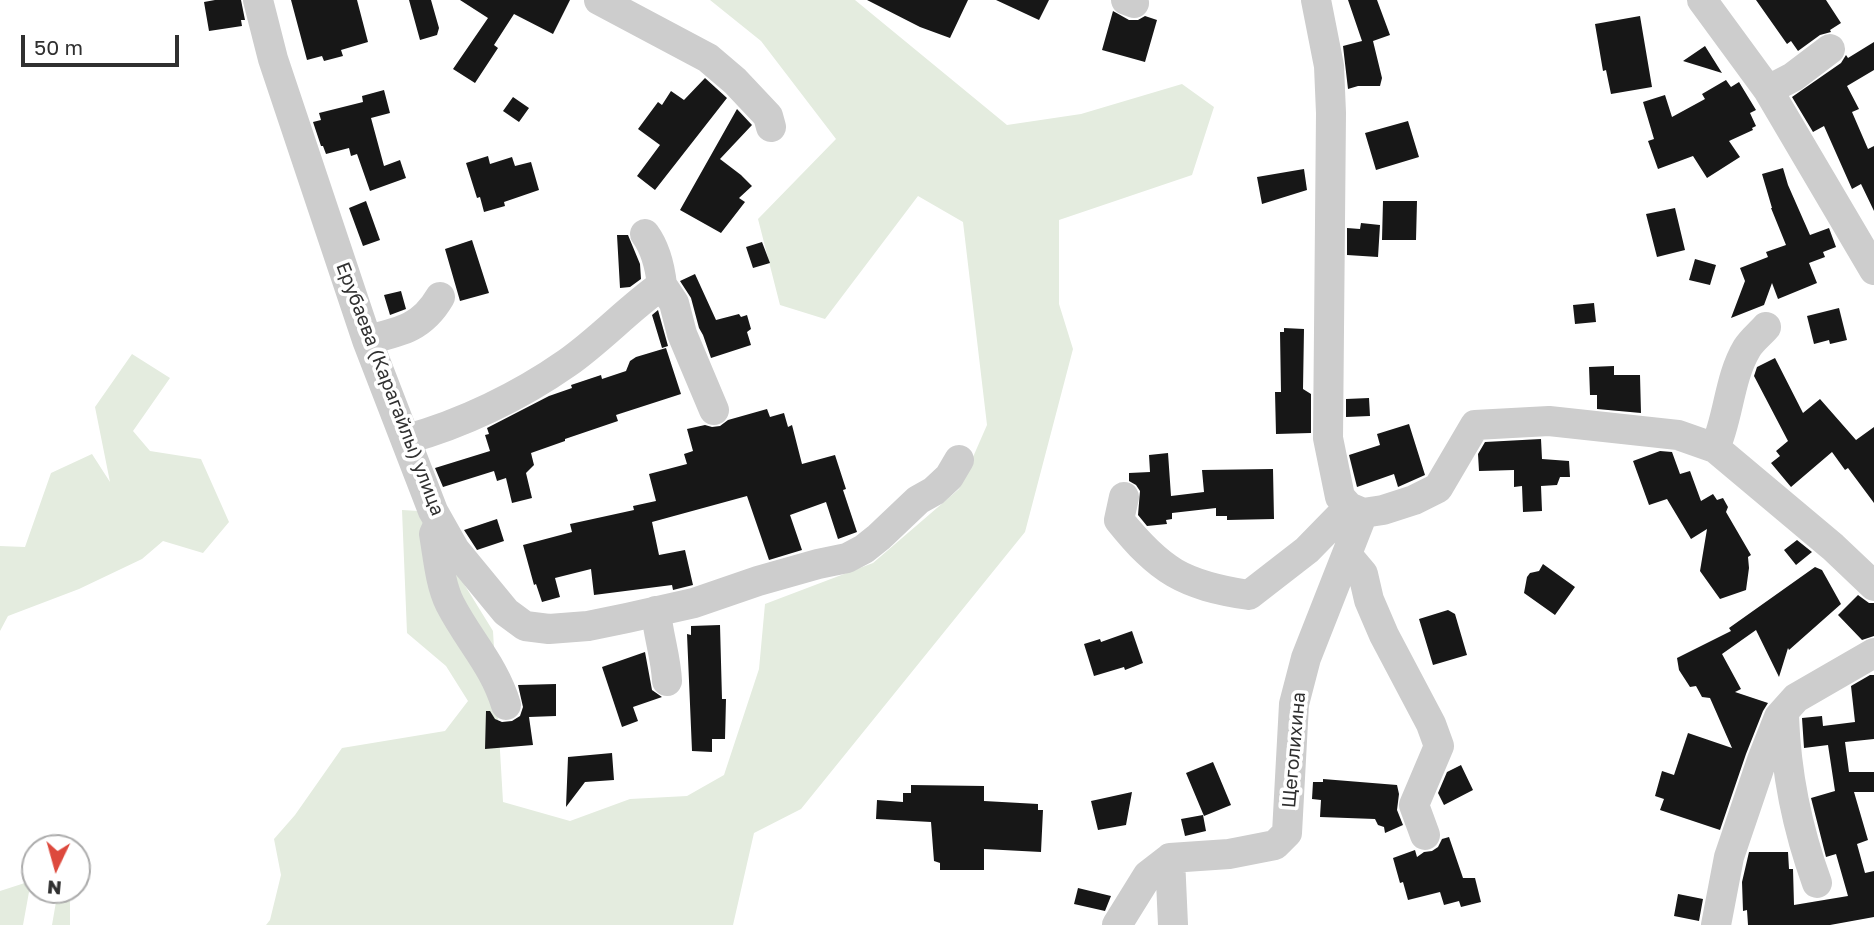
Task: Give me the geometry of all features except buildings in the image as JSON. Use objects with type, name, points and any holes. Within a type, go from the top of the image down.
[{"type":"street","name":"Ерубаева (Карагайлы) улица","points":[[258,0],[273,59],[367,340],[439,521],[455,550],[481,583],[506,612],[525,626],[549,629],[588,626],[694,603],[758,581],[847,558],[864,549],[918,500],[934,491],[949,477],[959,460]]},
{"type":"street","points":[[600,0],[708,58],[735,81],[768,116],[771,127]]},
{"type":"street","points":[[1317,0],[1329,66],[1331,113],[1328,438],[1340,497],[1356,510],[1383,510],[1438,488],[1475,425],[1549,421],[1678,435],[1715,448],[1833,547],[1874,586]]},
{"type":"street","points":[[1702,0],[1768,90],[1874,270]]},
{"type":"street","points":[[1768,90],[1793,77],[1830,49]]},
{"type":"street","points":[[645,234],[652,243],[662,285],[674,303],[682,334],[714,410]]},
{"type":"street","points":[[407,439],[480,412],[526,388],[567,363],[662,285]]},
{"type":"street","points":[[367,340],[416,325],[432,312],[440,297]]},
{"type":"street","points":[[1715,448],[1724,427],[1735,376],[1748,347],[1766,327]]},
{"type":"street","points":[[1124,497],[1119,520],[1140,547],[1179,577],[1210,589],[1249,595],[1356,510]]},
{"type":"street","name":"Щеголихина","points":[[1170,858],[1229,854],[1275,845],[1287,833],[1294,704],[1306,658],[1347,555],[1356,510]]},
{"type":"street","points":[[439,521],[434,534],[449,602],[494,673],[506,705]]},
{"type":"street","points":[[1347,555],[1363,574],[1369,600],[1384,635],[1431,724],[1439,746],[1415,804],[1425,835]]},
{"type":"street","points":[[656,611],[658,631],[666,655],[667,681]]},
{"type":"street","points":[[1716,925],[1729,857],[1779,717],[1796,698],[1874,653]]},
{"type":"street","points":[[1784,712],[1788,779],[1817,883]]},
{"type":"street","points":[[1117,925],[1148,875],[1170,858]]},
{"type":"street","points":[[1170,858],[1173,925]]},
{"type":"shaded area","points":[[710,0],[855,0],[1007,125],[1081,114],[1182,84],[1214,107],[1192,175],[1059,220],[1059,304],[1073,349],[1025,532],[801,809],[754,833],[733,925],[266,925],[270,920],[281,875],[274,839],[295,815],[342,748],[445,731],[468,701],[446,666],[407,633],[402,510],[419,511],[493,631],[503,802],[570,821],[630,799],[687,796],[724,775],[759,669],[765,604],[873,563],[959,489],[987,425],[963,222],[918,196],[825,319],[780,305],[758,219],[836,139],[761,41]]},
{"type":"shaded area","points":[[132,354],[170,378],[133,431],[150,451],[201,459],[229,522],[203,553],[163,541],[142,559],[79,589],[8,616],[0,631],[0,546],[25,547],[51,473],[92,454],[110,482],[95,407]]},
{"type":"shaded area","points":[[21,884],[21,904],[27,904],[23,925],[0,925],[0,891]]},
{"type":"shaded area","points":[[56,904],[70,904],[70,925],[52,925]]}]
